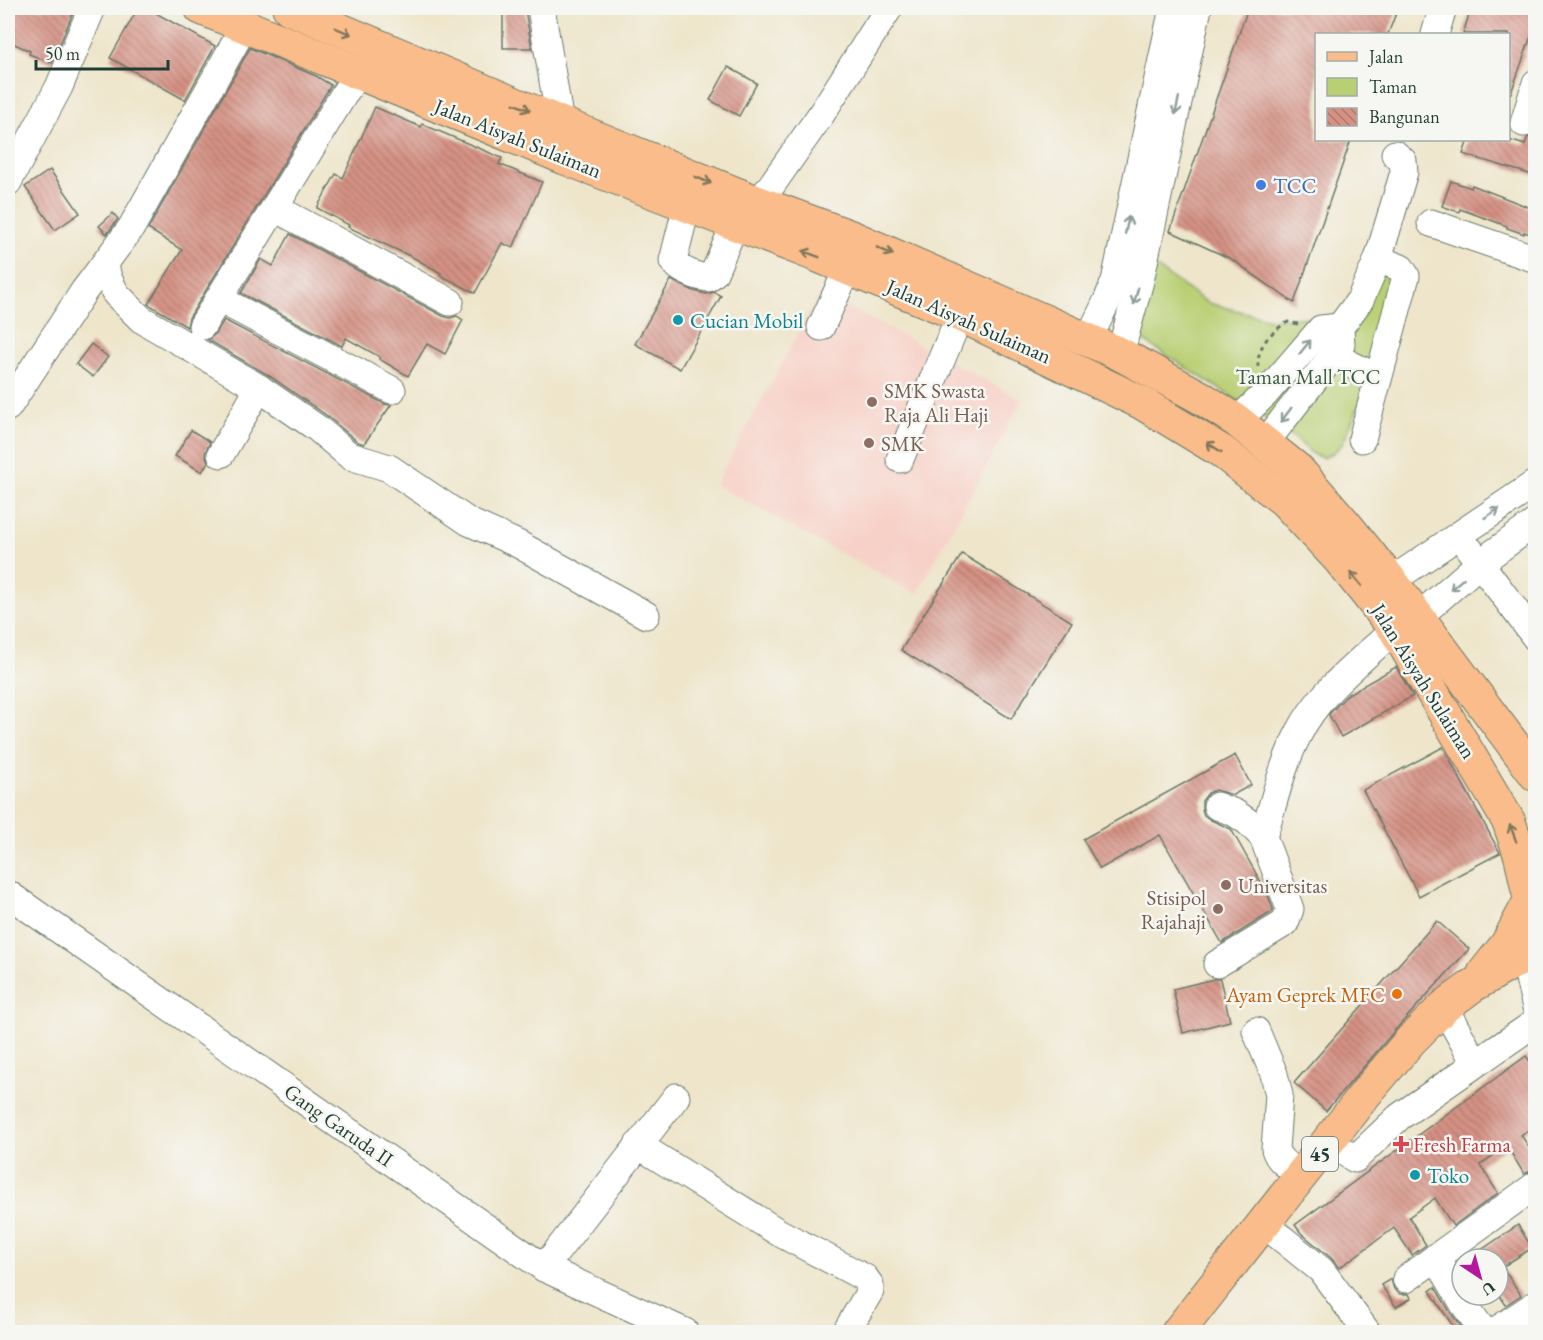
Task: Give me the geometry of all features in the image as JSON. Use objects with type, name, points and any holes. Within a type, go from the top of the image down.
[{"type":"main road","name":"Jalan Aisyah Sulaiman","points":[[201,8],[566,158],[848,268],[1088,340],[1120,354],[1200,397],[1237,421],[1298,470],[1392,581],[1407,623],[1509,822],[1532,892]]},
{"type":"main road","name":"Jalan Aisyah Sulaiman","points":[[289,8],[560,123],[759,203],[854,238],[947,299],[1185,428],[1221,451],[1285,501],[1346,567],[1407,623],[1536,775]]},
{"type":"main road","name":"45","points":[[1473,986],[1507,944],[1532,892]]},
{"type":"main road","name":"45","points":[[1178,1332],[1366,1093],[1411,1040],[1444,1007],[1473,986],[1530,955]]},
{"type":"street","points":[[8,182],[59,87],[92,8]]},
{"type":"street","points":[[541,8],[560,123]]},
{"type":"street","points":[[759,203],[820,116],[889,8]]},
{"type":"street","points":[[1120,354],[1140,281],[1174,61],[1173,8]]},
{"type":"street","points":[[1088,340],[1115,281],[1174,61],[1198,8]]},
{"type":"street","points":[[1435,33],[1443,8]]},
{"type":"street","points":[[8,407],[84,291],[131,228],[245,25]]},
{"type":"street","points":[[202,326],[357,73]]},
{"type":"street","points":[[1523,123],[1536,83]]},
{"type":"street","points":[[1265,443],[1341,345],[1340,327],[1366,289],[1378,259],[1404,168],[1401,158],[1395,154]]},
{"type":"street","points":[[687,205],[673,261],[679,268],[708,278],[714,273],[735,224]]},
{"type":"street","points":[[274,208],[450,302]]},
{"type":"street","points":[[1431,223],[1536,259]]},
{"type":"street","points":[[1362,439],[1406,276],[1401,268],[1378,259]]},
{"type":"street","points":[[105,265],[108,278],[116,294],[131,311],[259,388],[317,428],[350,456],[389,468],[469,522],[518,544],[646,615]]},
{"type":"street","points":[[821,327],[848,268]]},
{"type":"street","points":[[219,299],[392,390]]},
{"type":"street","points":[[900,459],[947,299]]},
{"type":"street","points":[[1237,421],[1266,393],[1321,329],[1340,327]]},
{"type":"street","points":[[1332,355],[1378,378]]},
{"type":"street","points":[[221,454],[259,388]]},
{"type":"street","points":[[1392,581],[1536,483]]},
{"type":"street","points":[[1263,837],[1290,753],[1309,716],[1334,686],[1480,563],[1536,522]]},
{"type":"street","points":[[1459,534],[1536,638]]},
{"type":"street","points":[[1217,806],[1242,817],[1263,837],[1290,909],[1285,923],[1217,964]]},
{"type":"street","name":"Gang Garuda II","points":[[8,894],[544,1268],[685,1332]]},
{"type":"street","points":[[1530,955],[1536,1007]]},
{"type":"street","points":[[1444,1007],[1475,1064]]},
{"type":"street","points":[[1328,1142],[1355,1159],[1400,1117],[1536,1022]]},
{"type":"street","points":[[1256,1030],[1274,1074],[1279,1095],[1275,1149],[1282,1162],[1303,1176]]},
{"type":"street","points":[[1366,1093],[1400,1117]]},
{"type":"street","points":[[544,1268],[676,1097]]},
{"type":"street","points":[[638,1145],[778,1232],[866,1278],[870,1291],[846,1332]]},
{"type":"street","points":[[1406,1279],[1536,1185]]},
{"type":"street","points":[[1264,1224],[1321,1270],[1367,1332]]},
{"type":"street","points":[[1436,1257],[1463,1303],[1484,1332]]},
{"type":"street","points":[[1494,1332],[1536,1304]]},
{"type":"shaded area","name":"SMK","points":[[821,292],[1022,400],[917,594],[715,485]]},
{"type":"green space","name":"Taman Mall TCC","points":[[1154,266],[1208,303],[1270,319],[1339,316],[1383,274],[1394,275],[1378,363],[1342,444],[1324,458],[1314,455],[1289,433],[1144,341],[1140,329]]},
{"type":"building","points":[[8,8],[75,8],[52,63],[29,54],[30,51],[8,41]]},
{"type":"building","points":[[138,8],[147,8],[215,46],[185,100],[110,58]]},
{"type":"building","name":"TCC","points":[[1248,8],[1398,8],[1388,33],[1315,33],[1315,141],[1351,141],[1294,303],[1231,259],[1170,231]]},
{"type":"building","points":[[1471,8],[1536,8],[1536,22],[1511,93],[1510,33],[1463,33]]},
{"type":"building","points":[[503,10],[525,10],[532,48],[503,48]]},
{"type":"building","points":[[250,48],[316,76],[331,85],[189,318],[187,327],[148,304],[182,250],[148,229]]},
{"type":"building","points":[[728,67],[757,83],[739,116],[710,100]]},
{"type":"building","points":[[375,107],[502,158],[499,164],[542,182],[513,248],[502,243],[475,293],[440,275],[441,273],[414,258],[348,227],[349,225],[317,208],[336,174],[343,178]]},
{"type":"building","points":[[1536,133],[1536,176],[1463,154],[1468,141],[1510,140],[1525,145],[1527,138]]},
{"type":"building","points":[[50,170],[80,213],[55,230],[25,187]]},
{"type":"building","points":[[1451,181],[1471,188],[1472,185],[1536,210],[1536,236],[1507,228],[1507,226],[1460,209],[1459,212],[1442,206]]},
{"type":"building","points":[[113,213],[118,219],[107,234],[99,226]]},
{"type":"building","points":[[290,234],[443,316],[450,318],[457,316],[463,320],[445,354],[427,344],[408,376],[346,338],[342,346],[241,293],[261,259],[273,266]]},
{"type":"building","name":"Cucian Mobil","points":[[671,280],[694,291],[706,294],[714,292],[721,296],[680,369],[635,344]]},
{"type":"building","points":[[224,320],[385,404],[391,405],[364,444],[358,442],[326,415],[268,375],[208,340]]},
{"type":"building","points":[[91,344],[108,357],[93,377],[76,364]]},
{"type":"building","points":[[191,430],[210,442],[205,453],[208,462],[202,472],[175,456]]},
{"type":"building","points":[[962,554],[1072,622],[1011,719],[901,650]]},
{"type":"building","points":[[1396,667],[1413,696],[1341,737],[1330,713],[1348,694]]},
{"type":"building","points":[[1443,747],[1500,853],[1419,896],[1363,790]]},
{"type":"building","points":[[1235,755],[1251,785],[1233,795],[1215,790],[1208,793],[1202,801],[1202,809],[1204,815],[1211,820],[1231,829],[1267,893],[1273,909],[1272,912],[1222,943],[1160,835],[1100,869],[1083,839]]},
{"type":"building","points":[[1437,921],[1469,949],[1326,1111],[1294,1083]]},
{"type":"building","points":[[1220,979],[1230,1021],[1183,1033],[1173,989]]},
{"type":"building","name":"Toko","points":[[1526,1056],[1536,1069],[1536,1125],[1521,1135],[1536,1158],[1536,1169],[1524,1174],[1507,1146],[1480,1165],[1498,1193],[1453,1226],[1435,1198],[1409,1217],[1426,1245],[1412,1255],[1394,1228],[1339,1268],[1331,1258],[1301,1233],[1295,1225]]},
{"type":"building","points":[[1518,1225],[1532,1248],[1510,1262],[1510,1247],[1486,1247]]},
{"type":"building","points":[[1391,1279],[1394,1289],[1400,1294],[1409,1294],[1411,1298],[1396,1307],[1381,1285]]},
{"type":"building","points":[[1510,1279],[1521,1295],[1510,1302]]},
{"type":"building","points":[[1435,1287],[1465,1332],[1457,1332],[1444,1313],[1430,1291]]},
{"type":"place","name":"TCC","points":[[1261,185]]},
{"type":"place","name":"Cucian Mobil","points":[[678,320]]},
{"type":"place","name":"SMK Swasta Raja Ali Haji","points":[[872,402]]},
{"type":"place","name":"SMK","points":[[869,443]]},
{"type":"place","name":"Universitas","points":[[1226,885]]},
{"type":"place","name":"Stisipol Rajahaji","points":[[1218,909]]},
{"type":"place","name":"Ayam Geprek MFC","points":[[1397,994]]},
{"type":"place","name":"Fresh Farma","points":[[1401,1144]]},
{"type":"place","name":"Toko","points":[[1415,1175]]}]
